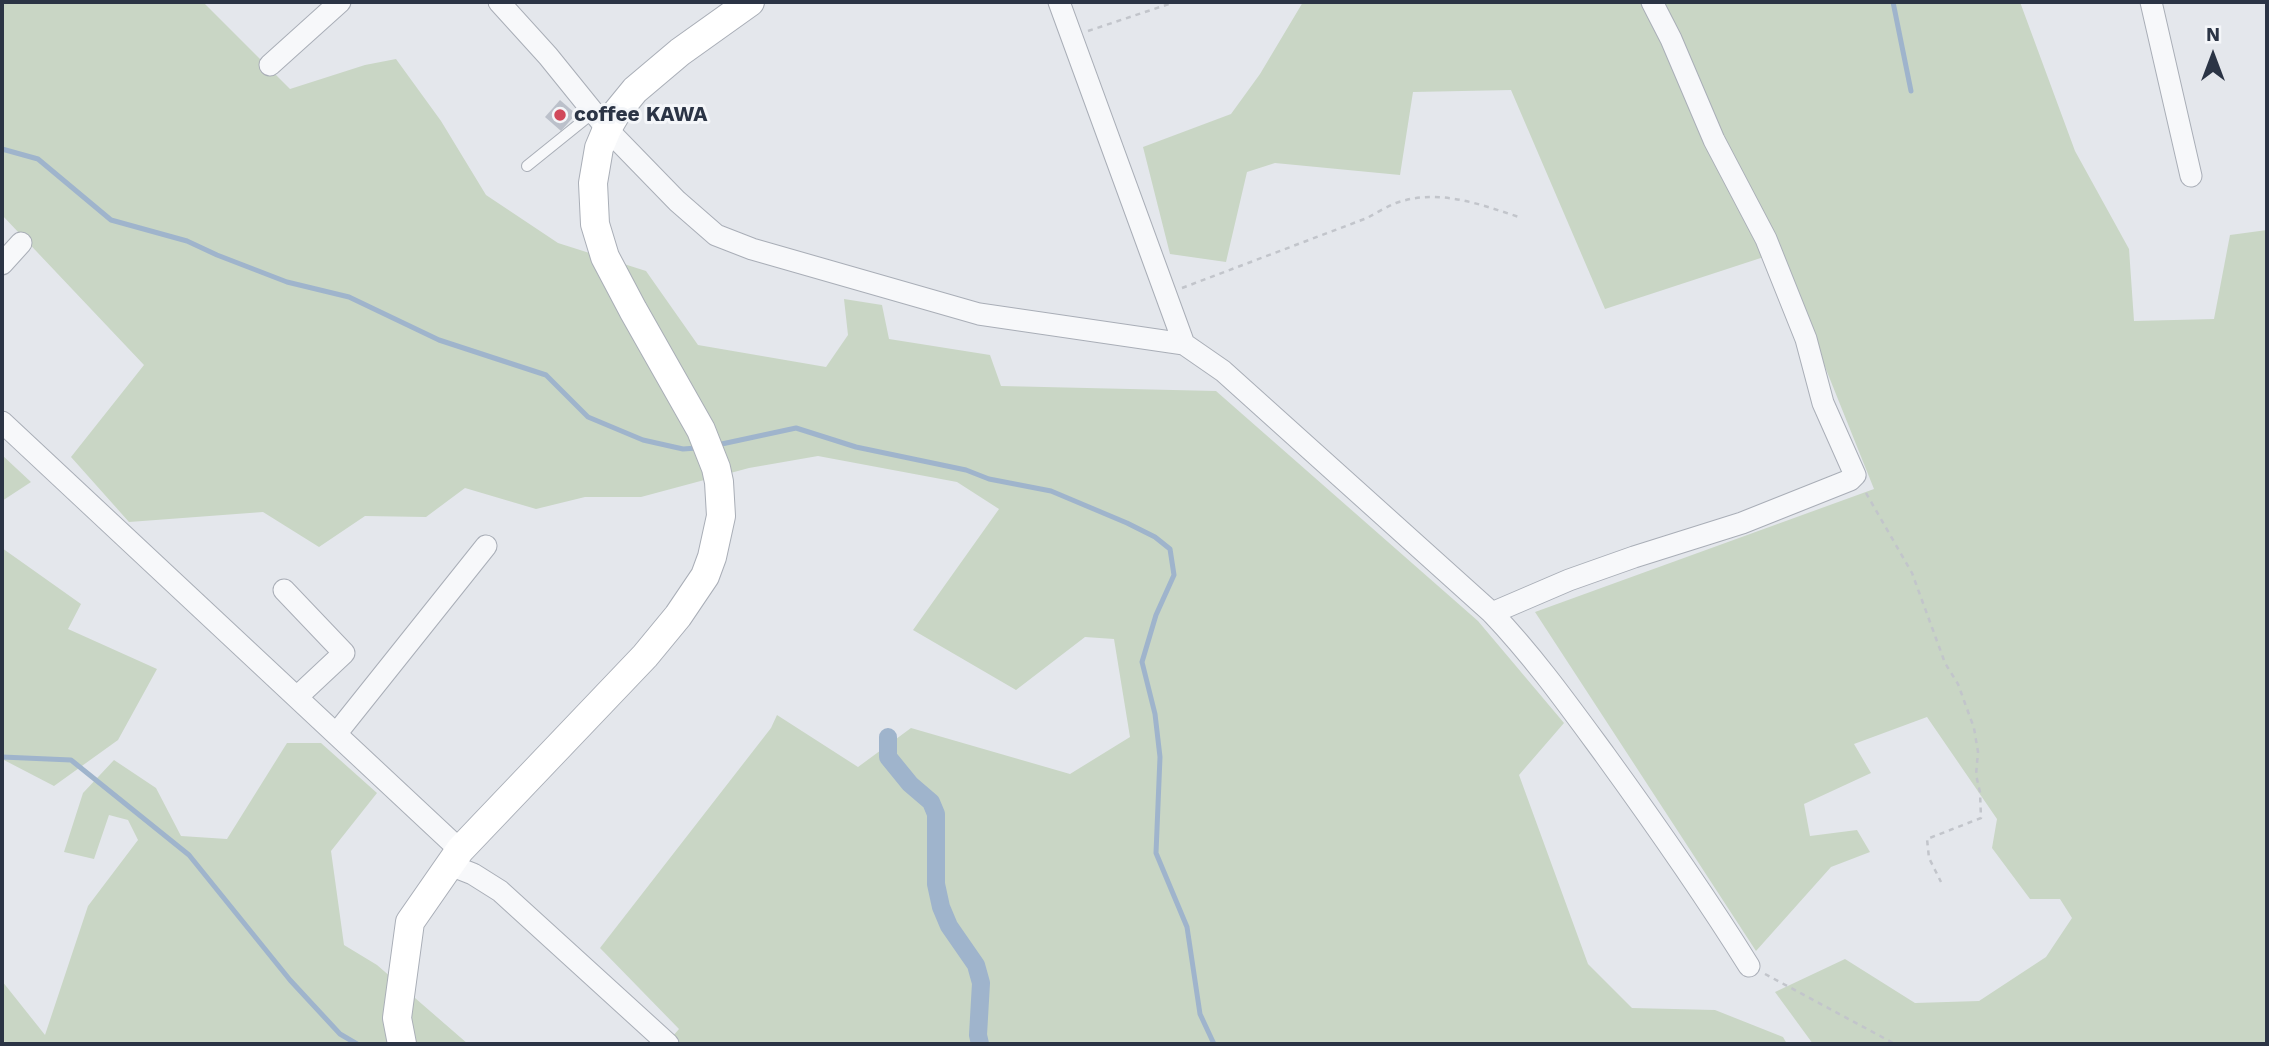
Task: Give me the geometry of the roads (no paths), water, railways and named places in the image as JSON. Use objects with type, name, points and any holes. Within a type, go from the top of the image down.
[{"type":"street","points":[[270,65],[340,2]]},
{"type":"street","points":[[499,2],[601,120],[677,201],[716,235],[751,249],[979,314],[1184,344],[1223,371],[1492,613],[1526,649],[1631,791],[1749,966]]},
{"type":"street","points":[[601,120],[617,112],[635,90],[680,52],[751,2]]},
{"type":"street","points":[[1059,2],[1184,344]]},
{"type":"street","points":[[1492,613],[1582,575],[1742,523],[1850,480],[1855,475],[1823,403],[1805,339],[1766,239],[1714,140],[1671,39],[1652,2]]},
{"type":"street","points":[[2151,2],[2191,176]]},
{"type":"street","points":[[402,1044],[397,1018],[410,922],[455,857],[645,656],[694,594],[705,576],[714,548],[720,516],[719,482],[701,429],[633,310],[598,238],[593,207],[593,183],[601,120]]},
{"type":"street","points":[[2,264],[21,243]]},
{"type":"street","points":[[2,422],[336,734],[473,874],[500,891],[668,1044]]},
{"type":"street","points":[[336,734],[486,546]]},
{"type":"street","points":[[285,590],[344,653],[297,697]]},
{"type":"lane","points":[[527,166],[601,120]]},
{"type":"waterway","points":[[1893,2],[1911,91]]},
{"type":"waterway","points":[[2,149],[38,159],[111,220],[187,241],[287,282],[349,297],[439,340],[546,375],[588,417],[643,440],[683,449],[697,448]]},
{"type":"waterway","points":[[717,445],[796,428],[856,447],[1051,491],[1127,523],[1155,537],[1170,549],[1174,575],[1156,615],[1142,662],[1155,714],[1160,757],[1156,853],[1187,927],[1200,1014],[1214,1044]]},
{"type":"waterway","points":[[888,737],[888,757],[910,784],[931,802],[936,814],[936,884],[949,926],[976,965],[981,983],[978,1035],[980,1044]]},
{"type":"waterway","points":[[2,757],[71,760],[189,855],[290,980],[340,1034],[357,1044]]},
{"type":"place","name":"coffee KAWA","points":[[560,115]]}]
